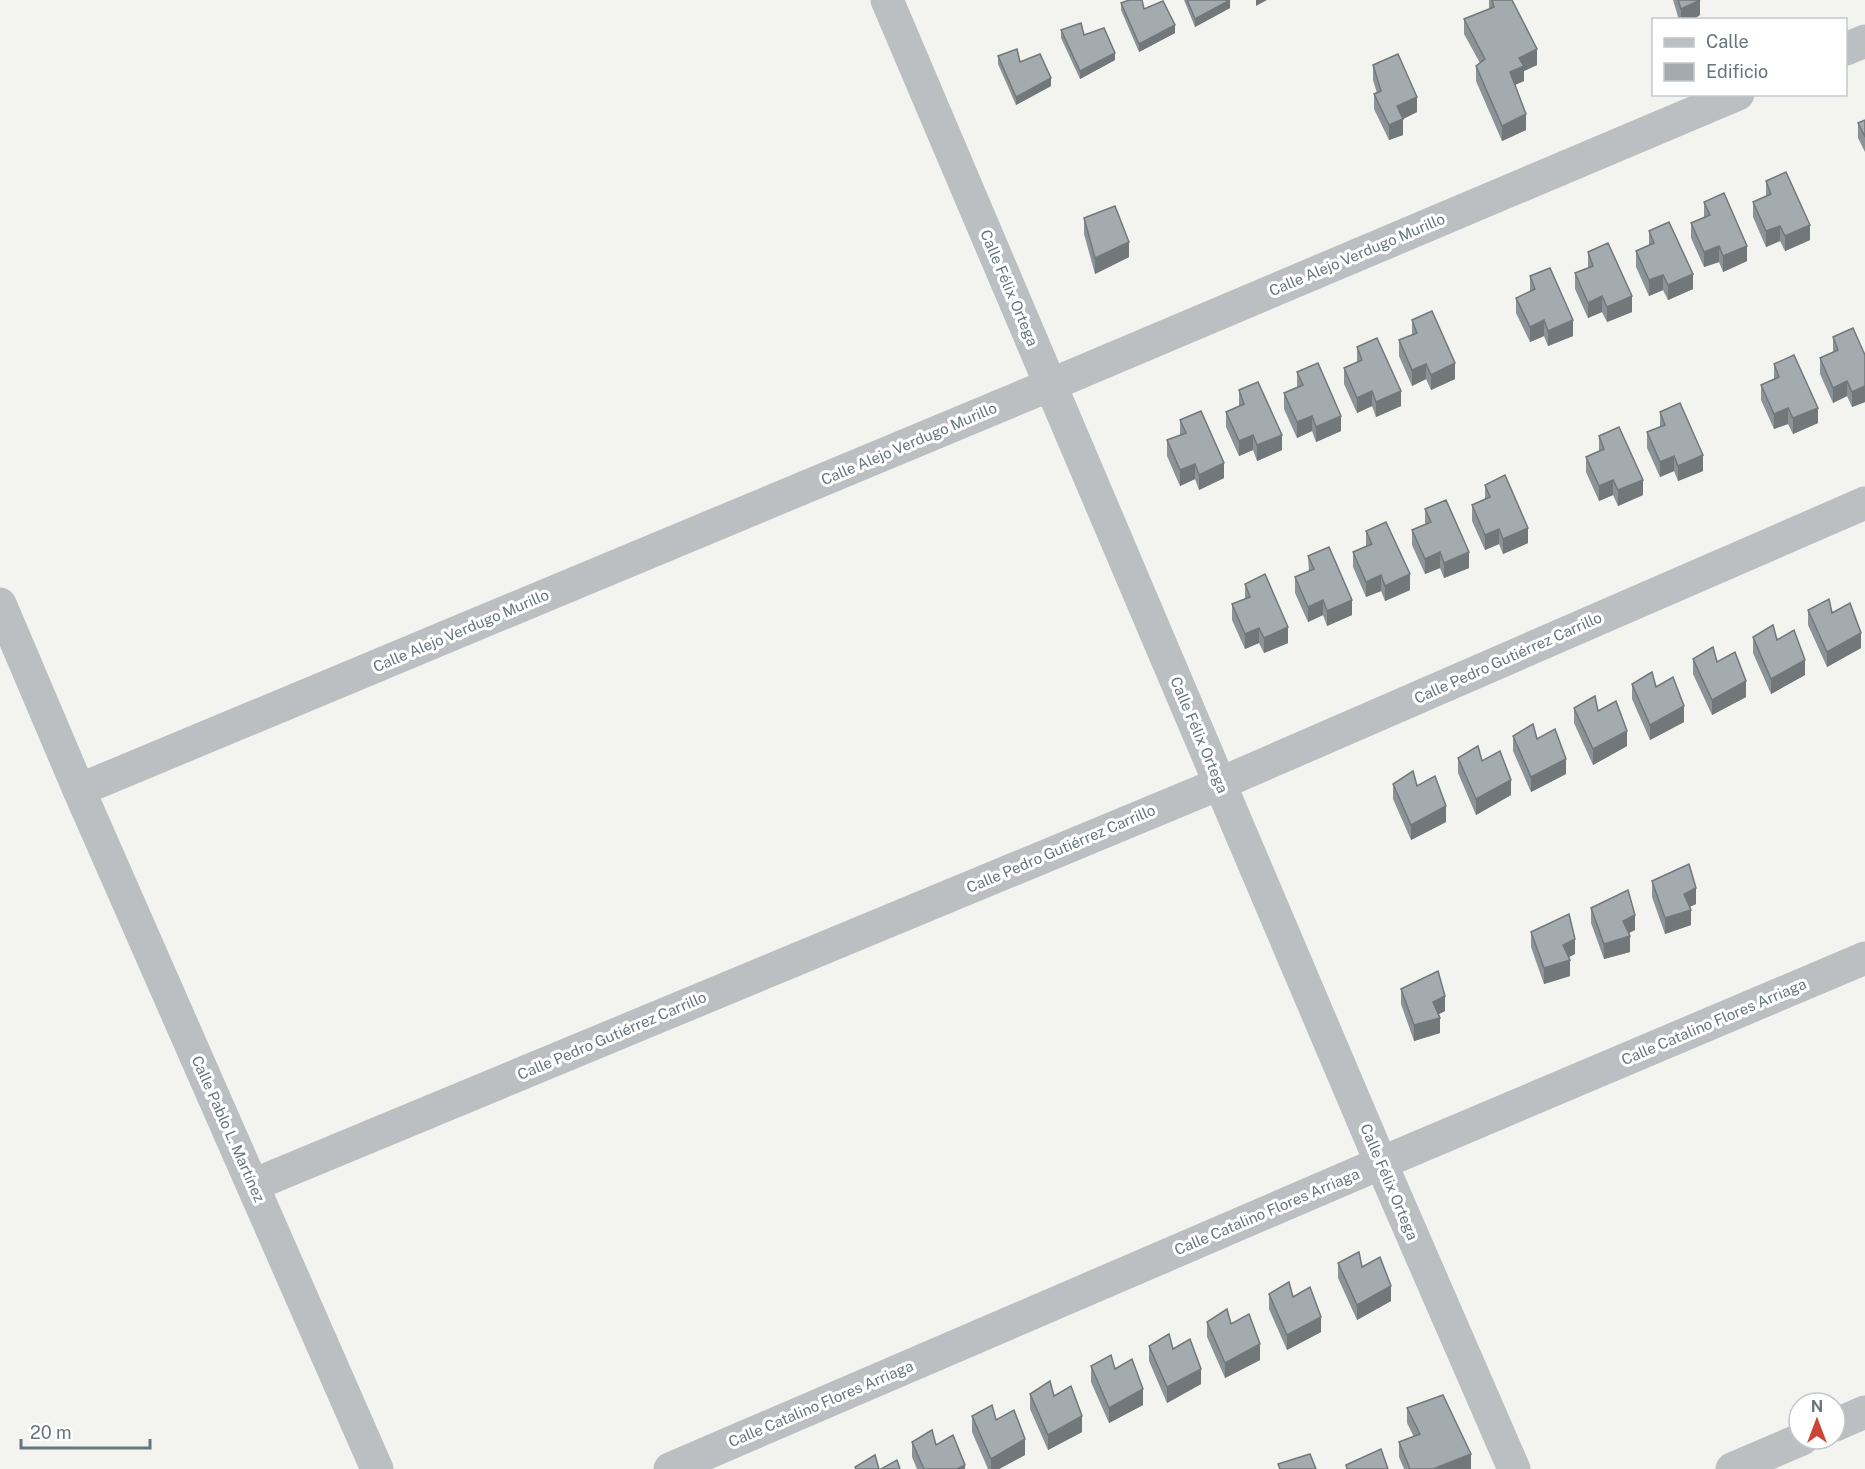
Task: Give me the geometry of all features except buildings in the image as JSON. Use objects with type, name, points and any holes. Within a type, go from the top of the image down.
[{"type":"street","name":"Calle Félix Ortega","points":[[887,0],[1381,1164],[1514,1469]]},
{"type":"street","points":[[1847,48],[1865,41]]},
{"type":"street","name":"Calle Alejo Verdugo Murillo","points":[[79,790],[1050,385],[1733,96]]},
{"type":"street","name":"Calle Pedro Gutiérrez Carrillo","points":[[253,1185],[1219,784],[1865,503]]},
{"type":"street","name":"Calle Pablo L. Martínez","points":[[0,604],[79,790],[377,1469]]},
{"type":"street","name":"Calle Catalino Flores Arriaga","points":[[670,1469],[1865,958]]},
{"type":"street","points":[[1847,1420],[1865,1412]]},
{"type":"street","points":[[1732,1469],[1787,1445]]}]
